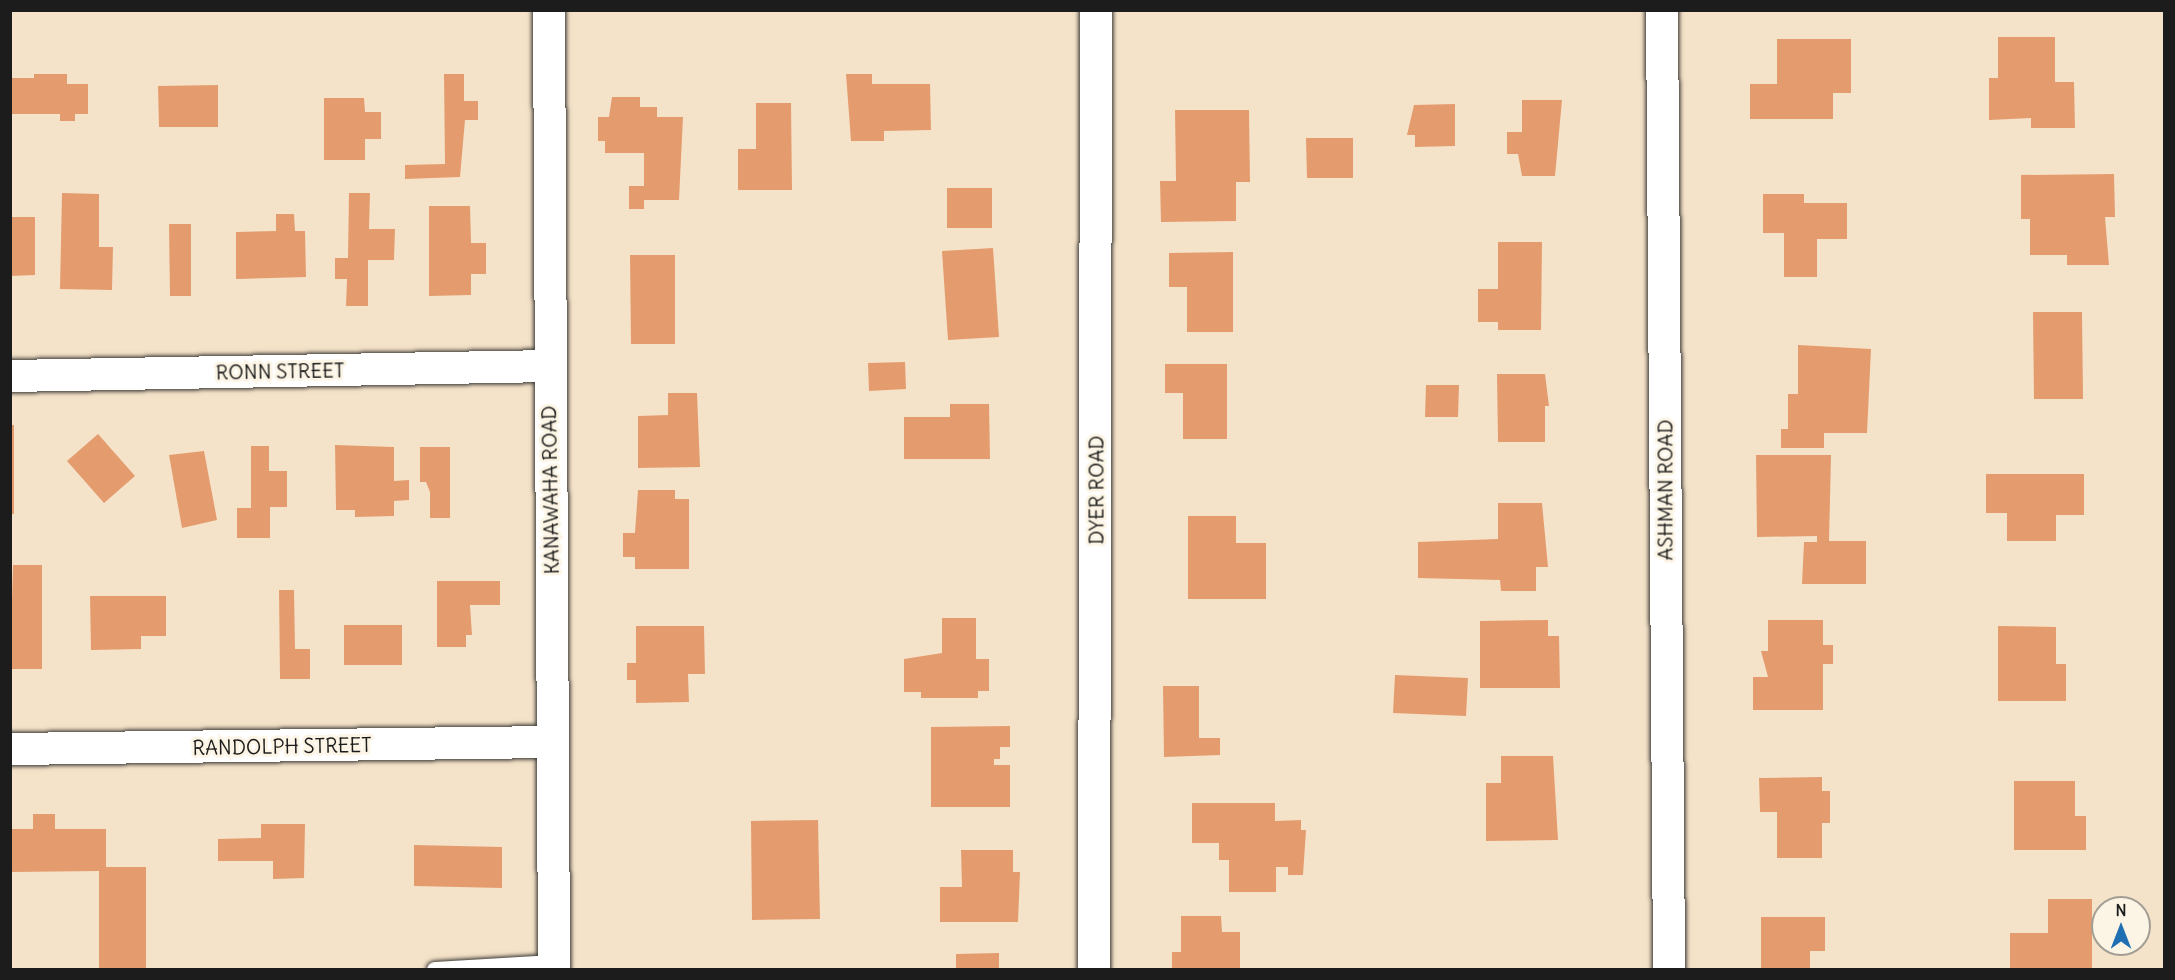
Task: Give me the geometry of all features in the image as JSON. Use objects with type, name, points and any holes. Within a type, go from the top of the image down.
[{"type":"street","name":"KANAWAHA ROAD","points":[[549,10],[549,366],[554,966]]},
{"type":"street","name":"DYER ROAD","points":[[1094,969],[1096,10]]},
{"type":"street","name":"ASHMAN ROAD","points":[[1662,10],[1669,969]]},
{"type":"street","name":"RONN STREET","points":[[10,376],[549,366]]},
{"type":"street","name":"RANDOLPH STREET","points":[[10,749],[553,742]]},
{"type":"lane","points":[[435,969],[554,966]]},
{"type":"building","points":[[1998,37],[2055,37],[2055,82],[2074,82],[2075,128],[2031,128],[2031,118],[1989,120],[1989,78],[1998,78]]},
{"type":"building","points":[[1777,39],[1851,39],[1851,93],[1833,93],[1833,119],[1750,119],[1750,84],[1777,84]]},
{"type":"building","points":[[34,74],[67,74],[67,84],[88,84],[88,114],[75,114],[75,121],[60,121],[60,114],[10,114],[10,78],[34,78]]},
{"type":"building","points":[[444,74],[464,74],[464,101],[478,101],[478,120],[465,120],[460,177],[405,179],[405,165],[445,164]]},
{"type":"building","points":[[846,74],[872,74],[872,84],[930,84],[931,130],[884,131],[884,141],[851,141]]},
{"type":"building","points":[[218,85],[218,127],[159,127],[158,86]]},
{"type":"building","points":[[612,97],[640,97],[640,107],[657,107],[657,117],[683,117],[679,200],[644,200],[644,209],[629,209],[629,186],[644,186],[644,153],[605,153],[605,141],[598,141],[598,117],[609,117]]},
{"type":"building","points":[[324,98],[364,98],[365,112],[381,112],[381,139],[365,139],[365,160],[324,160]]},
{"type":"building","points":[[1522,100],[1562,100],[1555,176],[1522,176],[1518,154],[1507,154],[1507,132],[1522,132]]},
{"type":"building","points":[[756,103],[791,103],[792,190],[738,190],[738,149],[756,149]]},
{"type":"building","points":[[1455,104],[1455,146],[1415,147],[1415,135],[1407,135],[1414,105]]},
{"type":"building","points":[[1175,110],[1249,110],[1250,182],[1236,182],[1236,221],[1161,222],[1160,181],[1176,181]]},
{"type":"building","points":[[1306,138],[1353,138],[1353,178],[1307,178]]},
{"type":"building","points":[[2114,174],[2115,217],[2105,217],[2109,265],[2067,265],[2067,255],[2030,255],[2030,219],[2021,219],[2021,175]]},
{"type":"building","points":[[947,188],[992,188],[992,228],[947,228]]},
{"type":"building","points":[[62,193],[99,194],[99,247],[113,247],[112,290],[60,289]]},
{"type":"building","points":[[349,193],[370,193],[369,229],[395,229],[394,260],[368,260],[368,306],[346,306],[347,279],[335,279],[335,258],[348,258]]},
{"type":"building","points":[[1763,194],[1804,194],[1804,203],[1847,203],[1847,239],[1817,239],[1817,277],[1784,277],[1784,233],[1763,233]]},
{"type":"building","points":[[429,206],[470,206],[471,243],[486,243],[486,274],[471,274],[471,295],[429,296]]},
{"type":"building","points":[[276,214],[294,214],[295,231],[305,231],[306,277],[236,279],[236,232],[276,231]]},
{"type":"building","points":[[10,217],[35,217],[35,275],[10,276]]},
{"type":"building","points":[[169,224],[191,224],[191,296],[170,296]]},
{"type":"building","points":[[1498,242],[1542,242],[1541,330],[1498,330],[1498,322],[1478,322],[1478,289],[1498,289]]},
{"type":"building","points":[[993,248],[999,337],[948,340],[942,251]]},
{"type":"building","points":[[1233,252],[1233,332],[1187,332],[1187,287],[1169,287],[1169,253]]},
{"type":"building","points":[[630,255],[675,255],[675,344],[631,344]]},
{"type":"building","points":[[2033,312],[2082,312],[2083,399],[2034,399]]},
{"type":"building","points":[[1798,345],[1871,349],[1867,433],[1824,433],[1824,448],[1781,448],[1781,429],[1788,429],[1788,394],[1798,394]]},
{"type":"building","points":[[905,362],[906,389],[869,391],[868,363]]},
{"type":"building","points":[[1165,364],[1227,364],[1227,439],[1183,439],[1183,393],[1165,393]]},
{"type":"building","points":[[1497,374],[1545,374],[1549,406],[1545,406],[1545,442],[1498,442]]},
{"type":"building","points":[[1426,385],[1459,385],[1458,417],[1425,417]]},
{"type":"building","points":[[668,393],[697,393],[700,467],[638,468],[638,416],[668,415]]},
{"type":"building","points":[[950,404],[989,404],[990,459],[904,459],[904,417],[950,417]]},
{"type":"building","points":[[10,425],[14,425],[14,514],[10,514]]},
{"type":"building","points":[[98,434],[135,476],[104,503],[67,461]]},
{"type":"building","points":[[335,445],[394,447],[394,481],[409,480],[409,500],[394,501],[394,516],[355,517],[355,510],[336,510]]},
{"type":"building","points":[[251,446],[269,446],[269,471],[287,471],[287,507],[270,507],[270,538],[237,538],[237,508],[251,508]]},
{"type":"building","points":[[420,447],[450,447],[450,518],[430,518],[430,492],[426,482],[420,482]]},
{"type":"building","points":[[204,451],[217,520],[182,528],[169,455]]},
{"type":"building","points":[[1756,455],[1831,455],[1829,541],[1866,541],[1866,584],[1802,584],[1804,542],[1817,542],[1817,536],[1757,537]]},
{"type":"building","points":[[1986,474],[2084,474],[2084,515],[2056,515],[2056,541],[2007,541],[2007,513],[1986,513]]},
{"type":"building","points":[[638,490],[675,490],[675,499],[689,499],[689,569],[635,569],[635,557],[623,557],[623,533],[635,533]]},
{"type":"building","points":[[1498,503],[1542,503],[1548,567],[1536,567],[1536,591],[1501,591],[1500,580],[1418,578],[1418,542],[1498,539]]},
{"type":"building","points":[[1188,516],[1236,516],[1236,543],[1266,543],[1266,599],[1188,599]]},
{"type":"building","points":[[13,565],[42,565],[42,669],[10,669]]},
{"type":"building","points":[[437,581],[500,581],[500,605],[470,605],[472,635],[466,635],[466,647],[437,647]]},
{"type":"building","points":[[279,590],[294,590],[295,649],[310,649],[310,679],[280,679]]},
{"type":"building","points":[[90,596],[166,596],[166,636],[141,636],[141,649],[91,650]]},
{"type":"building","points":[[942,618],[976,618],[976,659],[989,659],[989,691],[978,691],[978,698],[921,698],[921,692],[904,692],[904,659],[942,653]]},
{"type":"building","points":[[1548,620],[1548,636],[1559,636],[1560,688],[1480,688],[1480,621]]},
{"type":"building","points":[[1768,620],[1823,620],[1823,645],[1833,645],[1833,664],[1823,664],[1823,710],[1753,710],[1753,677],[1768,677],[1761,651],[1768,651]]},
{"type":"building","points":[[344,625],[402,625],[402,665],[344,665]]},
{"type":"building","points":[[636,626],[704,626],[705,674],[688,674],[689,702],[636,703],[636,680],[627,680],[627,663],[636,663]]},
{"type":"building","points":[[1998,626],[2056,627],[2056,664],[2066,664],[2066,701],[1998,701]]},
{"type":"building","points":[[1395,675],[1468,678],[1466,716],[1393,713]]},
{"type":"building","points":[[1163,686],[1199,686],[1199,738],[1220,738],[1220,755],[1164,757]]},
{"type":"building","points":[[1010,726],[1010,747],[1000,747],[1000,759],[994,759],[994,765],[1010,765],[1010,807],[931,807],[931,727]]},
{"type":"building","points":[[1501,756],[1553,756],[1558,840],[1486,841],[1486,783],[1501,783]]},
{"type":"building","points":[[1822,777],[1822,791],[1830,791],[1830,823],[1822,823],[1822,858],[1777,858],[1777,812],[1760,812],[1759,778]]},
{"type":"building","points":[[2014,781],[2075,781],[2075,816],[2086,816],[2086,850],[2014,850]]},
{"type":"building","points":[[1192,803],[1275,803],[1275,821],[1301,820],[1301,830],[1306,830],[1303,875],[1288,875],[1288,867],[1276,867],[1276,892],[1229,892],[1229,860],[1219,860],[1219,843],[1192,843]]},
{"type":"building","points":[[33,814],[55,814],[55,829],[106,829],[106,867],[146,867],[146,970],[99,970],[99,871],[11,872],[10,829],[33,829]]},
{"type":"building","points":[[818,820],[820,919],[752,920],[751,821]]},
{"type":"building","points":[[261,824],[305,824],[304,878],[273,879],[273,861],[218,861],[218,839],[261,838]]},
{"type":"building","points":[[414,845],[502,847],[502,888],[414,886]]},
{"type":"building","points":[[961,850],[1013,850],[1013,872],[1020,872],[1018,922],[940,922],[940,887],[962,887]]},
{"type":"building","points":[[2048,899],[2091,899],[2092,970],[2010,970],[2010,933],[2048,933]]},
{"type":"building","points":[[1181,916],[1221,916],[1222,932],[1240,932],[1240,970],[1172,970],[1172,952],[1181,952]]},
{"type":"building","points":[[1761,917],[1825,917],[1825,951],[1810,951],[1810,970],[1761,970]]},
{"type":"building","points":[[999,953],[999,970],[956,970],[956,954]]}]
